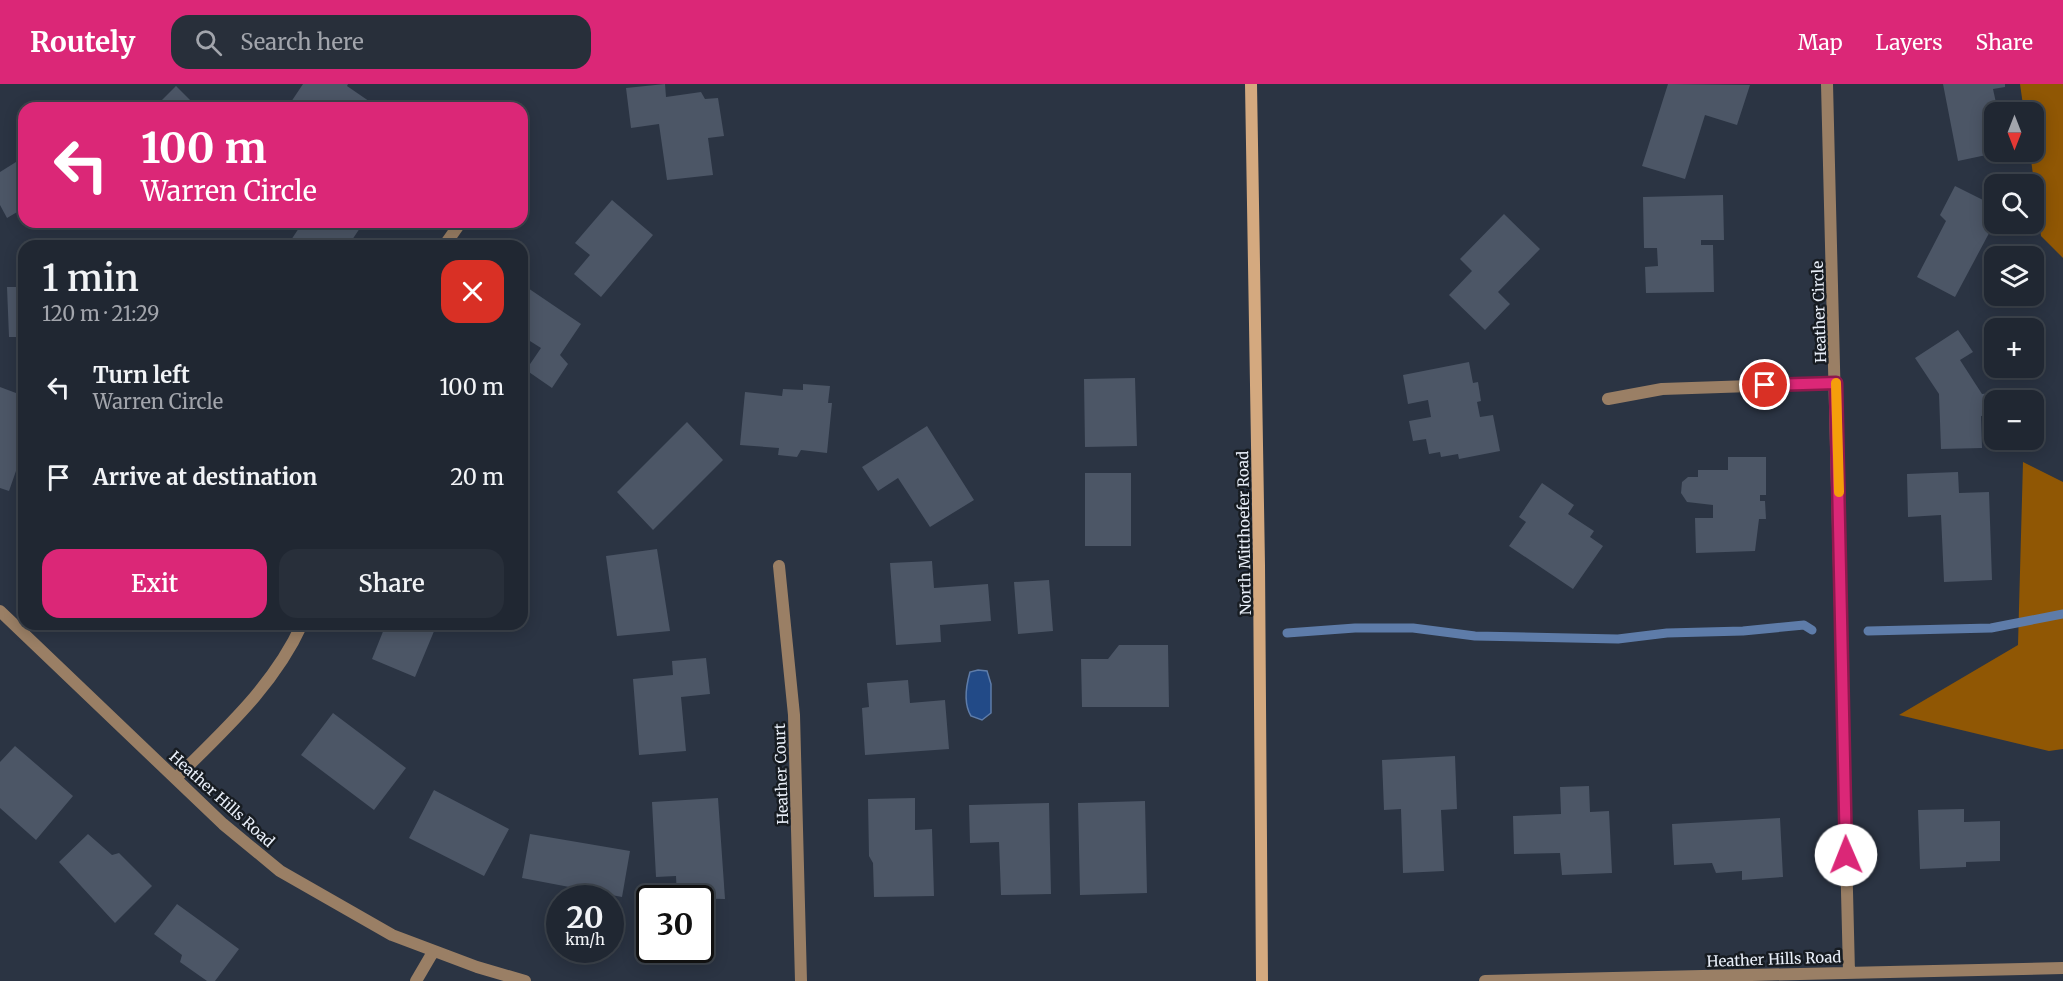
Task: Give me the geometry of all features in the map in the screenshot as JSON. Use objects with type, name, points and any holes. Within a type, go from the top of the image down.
[{"type":"main road","name":"North Mitthoefer Road","points":[[1251,84],[1260,576],[1262,981]]},
{"type":"street","name":"Heather Circle","points":[[1827,84],[1849,972]]},
{"type":"street","points":[[1608,399],[1662,389],[1836,383]]},
{"type":"street","name":"Heather Court","points":[[779,566],[794,715],[801,981]]},
{"type":"street","name":"Heather Hills Road","points":[[0,611],[18,628]]},
{"type":"street","name":"Heather Hills Road","points":[[20,630],[223,825],[280,871],[381,930],[433,952],[525,981]]},
{"type":"street","points":[[176,778],[261,691],[279,666],[299,630]]},
{"type":"street","points":[[416,981],[433,952]]},
{"type":"street","name":"Heather Hills Road","points":[[1485,981],[2063,968]]},
{"type":"shaded area","points":[[2020,84],[2063,84],[2063,258],[2041,236],[2041,234],[2044,234],[2044,174],[2033,174],[2031,162],[2044,162],[2044,102],[2023,102]]},
{"type":"shaded area","points":[[2023,462],[2063,482],[2063,749],[2049,751],[1899,715],[2018,645]]},
{"type":"water","points":[[987,671],[991,684],[991,713],[982,720],[971,716],[966,700],[970,672]]},
{"type":"building","points":[[303,84],[348,84],[347,86],[370,102],[291,102]]},
{"type":"building","points":[[665,84],[666,97],[701,92],[705,99],[718,98],[724,136],[708,138],[713,175],[667,180],[659,124],[631,128],[626,88]]},
{"type":"building","points":[[1668,84],[1750,85],[1737,125],[1705,115],[1685,179],[1642,166]]},
{"type":"building","points":[[1943,84],[2005,84],[2005,87],[1993,89],[1996,102],[1984,102],[1984,155],[1958,161]]},
{"type":"building","points":[[176,86],[192,102],[160,102]]},
{"type":"building","points":[[18,161],[18,212],[7,218],[0,205],[0,172]]},
{"type":"building","points":[[1955,186],[1984,200],[1984,234],[1989,234],[1955,297],[1917,277],[1946,221],[1940,215]]},
{"type":"building","points":[[1723,195],[1724,240],[1701,240],[1701,245],[1713,245],[1714,292],[1646,293],[1645,267],[1658,266],[1657,248],[1644,248],[1643,197]]},
{"type":"building","points":[[612,200],[653,235],[601,297],[574,274],[590,255],[575,243]]},
{"type":"building","points":[[1504,214],[1540,249],[1498,292],[1510,304],[1485,330],[1449,295],[1472,271],[1460,259]]},
{"type":"building","points":[[299,228],[360,228],[352,240],[291,240]]},
{"type":"building","points":[[7,287],[18,287],[18,337],[9,337]]},
{"type":"building","points":[[528,288],[581,324],[560,355],[568,364],[552,388],[528,371],[528,367],[541,348],[528,340]]},
{"type":"building","points":[[1958,330],[1973,352],[1960,360],[1984,394],[1984,416],[1981,416],[1982,448],[1941,449],[1939,394],[1915,358]]},
{"type":"building","points":[[1469,362],[1473,383],[1478,382],[1481,401],[1477,402],[1480,417],[1493,415],[1500,451],[1459,459],[1458,454],[1441,457],[1440,452],[1429,454],[1426,439],[1413,441],[1409,421],[1431,417],[1428,400],[1408,404],[1403,375]]},
{"type":"building","points":[[1135,378],[1137,446],[1085,447],[1084,379]]},
{"type":"building","points":[[803,384],[830,386],[828,403],[832,403],[827,453],[801,450],[797,457],[778,455],[779,448],[740,445],[745,392],[782,396],[783,389],[803,390]]},
{"type":"building","points":[[0,387],[18,394],[18,465],[9,491],[0,488]]},
{"type":"building","points":[[687,422],[723,460],[653,530],[617,492]]},
{"type":"building","points":[[927,426],[974,500],[930,527],[898,478],[878,491],[862,467]]},
{"type":"building","points":[[1728,457],[1766,457],[1766,495],[1760,495],[1760,501],[1765,501],[1766,519],[1759,519],[1755,551],[1696,553],[1695,518],[1713,518],[1713,505],[1687,502],[1681,493],[1682,482],[1688,477],[1698,477],[1698,470],[1728,470]]},
{"type":"building","points":[[1958,472],[1959,493],[1989,492],[1992,580],[1944,582],[1941,515],[1908,517],[1907,474]]},
{"type":"building","points":[[1085,473],[1131,473],[1131,546],[1085,546]]},
{"type":"building","points":[[1542,483],[1574,505],[1568,514],[1594,531],[1590,537],[1603,546],[1573,589],[1509,546],[1526,522],[1519,517]]},
{"type":"building","points":[[657,549],[670,631],[617,636],[606,556]]},
{"type":"building","points":[[932,561],[934,588],[988,584],[991,621],[940,625],[941,642],[896,645],[890,563]]},
{"type":"building","points":[[1049,580],[1053,631],[1018,634],[1014,582]]},
{"type":"building","points":[[384,630],[435,630],[415,677],[372,659]]},
{"type":"building","points":[[1119,645],[1168,645],[1169,707],[1082,707],[1081,659],[1108,659]]},
{"type":"building","points":[[706,658],[710,694],[681,697],[686,751],[639,755],[633,679],[673,675],[672,661]]},
{"type":"building","points":[[908,680],[910,703],[945,700],[949,749],[865,755],[862,708],[869,707],[867,683]]},
{"type":"building","points":[[333,713],[406,768],[374,810],[301,755]]},
{"type":"building","points":[[15,746],[73,796],[36,840],[0,808],[0,762]]},
{"type":"building","points":[[1455,756],[1457,809],[1441,810],[1444,871],[1403,873],[1401,809],[1384,810],[1382,760]]},
{"type":"building","points":[[1589,786],[1590,812],[1609,811],[1612,873],[1562,875],[1560,853],[1514,854],[1513,816],[1561,814],[1560,787]]},
{"type":"building","points":[[434,790],[509,829],[484,876],[409,838]]},
{"type":"building","points":[[718,798],[725,899],[714,899],[714,885],[676,885],[676,876],[656,877],[652,802]]},
{"type":"building","points":[[915,798],[915,830],[932,829],[934,896],[874,897],[873,863],[869,856],[868,799]]},
{"type":"building","points":[[1145,801],[1147,893],[1080,895],[1078,803]]},
{"type":"building","points":[[1049,803],[1051,894],[1001,895],[999,842],[970,843],[969,805]]},
{"type":"building","points":[[1964,809],[1964,822],[2000,821],[2000,861],[1966,862],[1966,867],[1920,869],[1918,810]]},
{"type":"building","points":[[1780,818],[1783,877],[1742,880],[1742,871],[1716,873],[1712,863],[1674,865],[1672,824]]},
{"type":"building","points":[[88,834],[112,855],[119,853],[152,886],[115,923],[59,862]]},
{"type":"building","points":[[530,834],[630,851],[624,886],[559,885],[522,878]]},
{"type":"building","points":[[177,904],[239,949],[215,981],[207,981],[180,962],[182,955],[154,934]]},
{"type":"waterway","points":[[1868,631],[1991,628],[2063,614]]},
{"type":"waterway","points":[[1287,633],[1355,628],[1413,628],[1475,636],[1618,639],[1667,633],[1743,631],[1804,625],[1812,630]]},
{"type":"slow traffic","points":[[1836,383],[1839,492]]},
{"type":"route","points":[[1765,385],[1836,383],[1846,855]]}]
